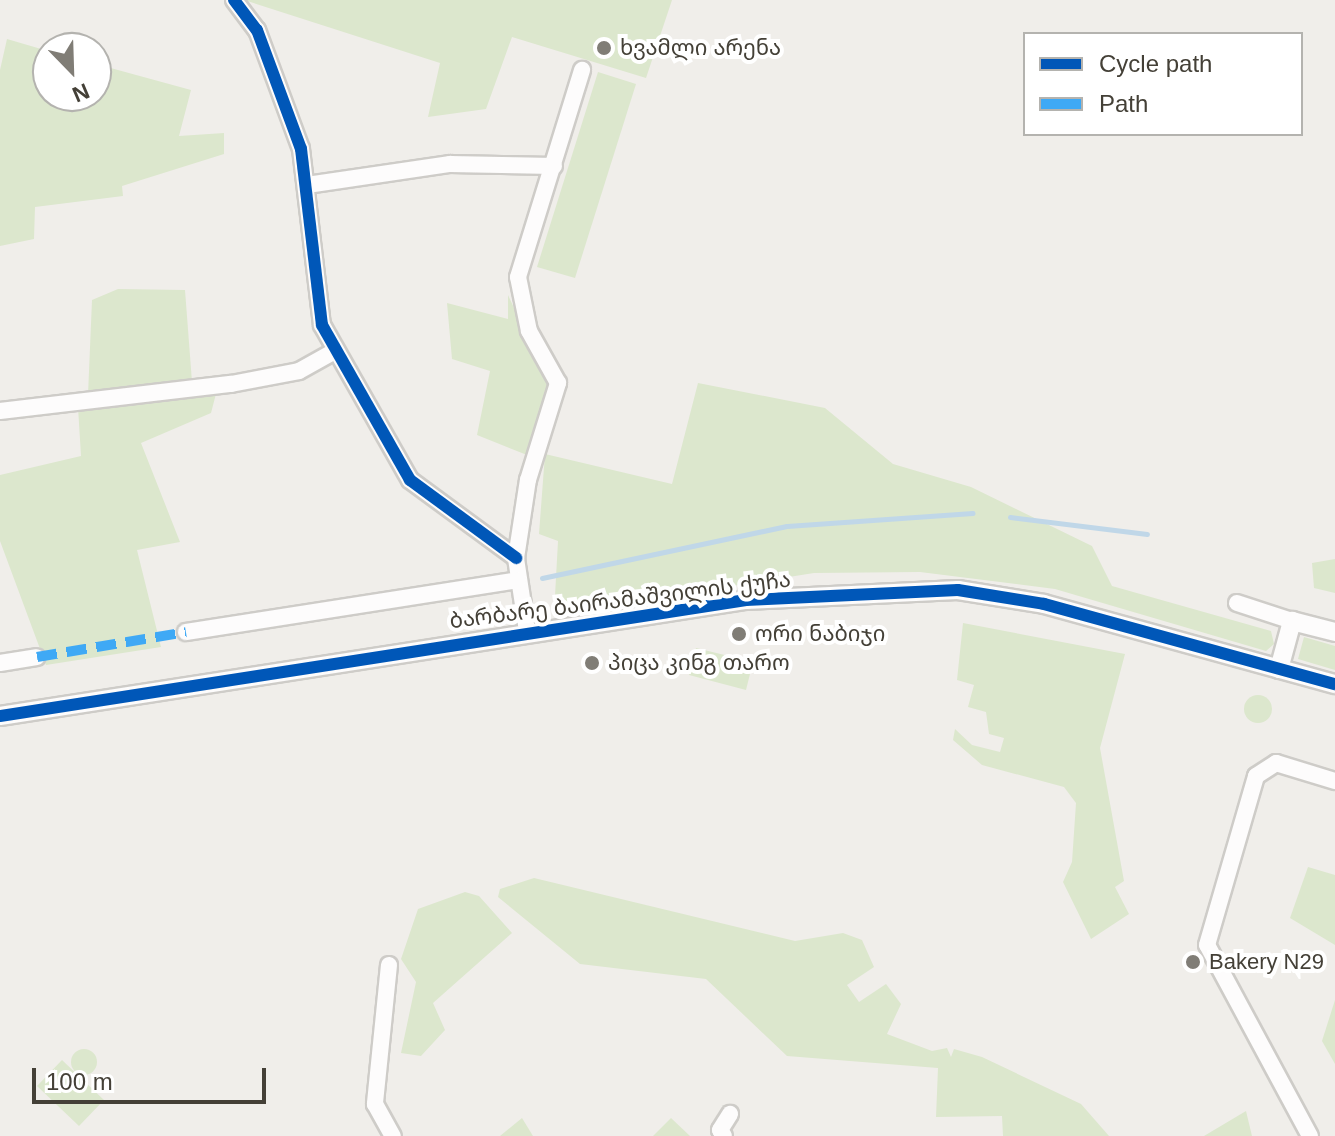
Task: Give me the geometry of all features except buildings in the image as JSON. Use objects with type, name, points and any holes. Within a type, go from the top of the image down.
[{"type":"street","points":[[234,0],[257,30],[282,88],[307,185],[317,306],[335,351],[410,480],[516,558]]},
{"type":"street","points":[[527,631],[516,558],[528,480],[558,383],[529,331],[518,277],[582,70]]},
{"type":"street","points":[[307,185],[450,164],[554,166]]},
{"type":"street","points":[[0,411],[231,384],[299,371],[335,351]]},
{"type":"street","name":"ბარბარე ბაირამაშვილის ქუჩა","points":[[186,632],[518,580]]},
{"type":"street","name":"ბარბარე ბაირამაშვილის ქუჩა","points":[[0,716],[527,631],[746,600],[958,590],[1044,604],[1335,684]]},
{"type":"street","points":[[1237,603],[1335,632]]},
{"type":"street","points":[[1279,669],[1292,621]]},
{"type":"street","points":[[0,663],[37,657]]},
{"type":"street","points":[[1310,1136],[1207,945],[1256,776],[1276,763],[1335,781]]},
{"type":"street","points":[[389,965],[375,1104],[393,1136]]},
{"type":"street","points":[[724,1136],[720,1130],[730,1114]]},
{"type":"green space","points":[[244,0],[672,0],[646,78],[512,37],[486,109],[428,117],[440,63]]},
{"type":"green space","points":[[7,39],[32,46],[32,112],[112,112],[112,68],[191,90],[179,136],[224,133],[224,154],[122,186],[123,196],[35,207],[34,239],[0,246],[0,70]]},
{"type":"green space","points":[[598,72],[636,84],[575,278],[537,267]]},
{"type":"green space","points":[[118,289],[185,290],[192,382],[88,395],[92,300]]},
{"type":"green space","points":[[508,295],[549,383],[527,455],[477,435],[490,371],[452,359],[447,303],[508,319]]},
{"type":"green space","points":[[698,383],[825,408],[893,464],[971,487],[1092,546],[1112,586],[1271,631],[1274,644],[1266,651],[1055,589],[920,572],[814,573],[554,614],[558,541],[539,534],[545,454],[672,484]]},
{"type":"green space","points":[[217,390],[211,413],[141,443],[180,542],[137,550],[161,647],[46,665],[0,541],[0,475],[81,456],[78,407]]},
{"type":"green space","points":[[1335,559],[1335,593],[1314,588],[1312,563]]},
{"type":"green space","points":[[963,623],[1125,654],[1100,748],[1124,881],[1115,887],[1129,914],[1091,939],[1063,882],[1072,862],[1076,803],[1064,787],[982,765],[953,740],[955,729],[972,745],[1000,752],[1004,738],[989,734],[986,712],[968,707],[974,685],[957,680]]},
{"type":"green space","points":[[1304,637],[1335,646],[1335,670],[1298,659]]},
{"type":"green space","points":[[696,648],[753,662],[746,690],[689,675]]},
{"type":"green space","points":[[1258,695],[1268,699],[1272,709],[1268,719],[1258,723],[1248,719],[1244,709],[1248,699]]},
{"type":"green space","points":[[1308,867],[1335,875],[1335,945],[1290,918]]},
{"type":"green space","points":[[534,878],[795,941],[843,933],[862,940],[874,967],[847,985],[859,1002],[886,984],[901,1004],[887,1034],[932,1051],[947,1048],[951,1057],[954,1049],[982,1057],[1081,1104],[1109,1136],[1003,1136],[1002,1116],[936,1117],[938,1068],[787,1056],[706,979],[580,964],[498,897],[500,889]]},
{"type":"green space","points":[[465,892],[479,896],[512,933],[433,1003],[445,1030],[421,1056],[401,1053],[416,982],[401,959],[418,909]]},
{"type":"green space","points":[[1335,1000],[1335,1064],[1322,1041]]},
{"type":"green space","points":[[84,1049],[93,1053],[97,1062],[93,1071],[84,1075],[75,1071],[71,1062],[75,1053]]},
{"type":"green space","points":[[62,1060],[104,1100],[79,1126],[37,1086]]},
{"type":"green space","points":[[1246,1111],[1252,1136],[1204,1136]]},
{"type":"green space","points":[[522,1118],[533,1136],[500,1136]]},
{"type":"green space","points":[[671,1118],[690,1136],[653,1136]]},
{"type":"waterway","points":[[542,578],[787,526],[973,513]]},
{"type":"waterway","points":[[1010,517],[1147,534]]},
{"type":"marked path","points":[[37,657],[186,632]]},
{"type":"cycle path","points":[[234,0],[257,30],[301,149],[322,325],[410,480],[516,558]]},
{"type":"cycle path","points":[[0,716],[746,600],[958,590],[1044,604],[1335,684]]},
{"type":"place","name":"ხვამლი არენა","points":[[604,48]]},
{"type":"place","name":"ორი ნაბიჯი","points":[[739,634]]},
{"type":"place","name":"პიცა კინგ თარო","points":[[592,663]]},
{"type":"place","name":"Bakery N29","points":[[1193,962]]}]
